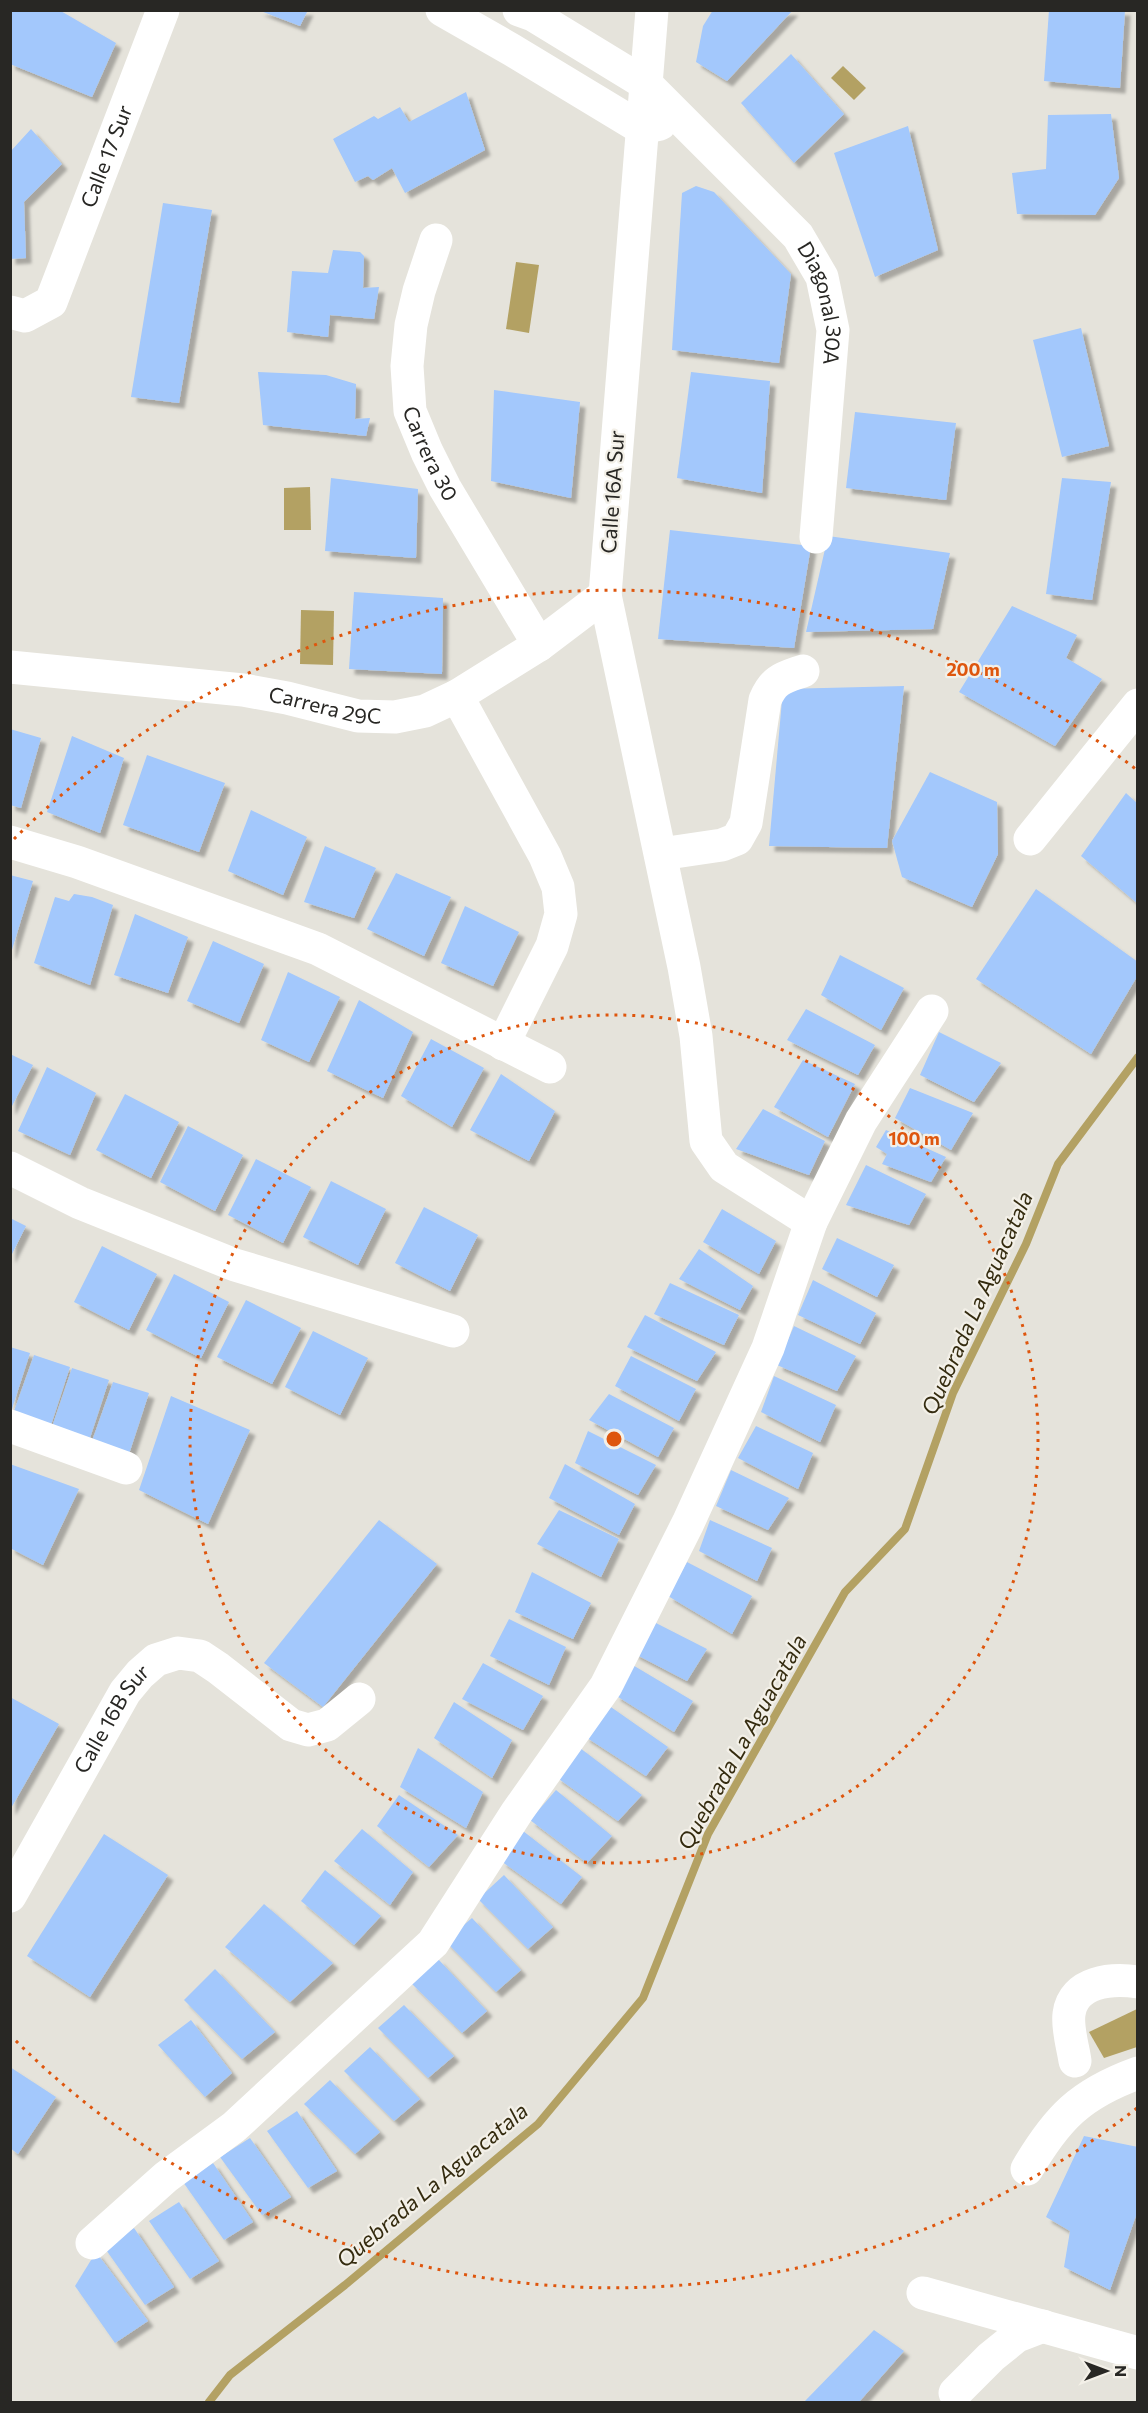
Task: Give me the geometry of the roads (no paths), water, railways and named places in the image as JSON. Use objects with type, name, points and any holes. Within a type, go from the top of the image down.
[{"type":"street","name":"Diagonal 30A","points":[[519,10],[533,15],[646,84],[798,236],[822,277],[833,330],[816,537]]},
{"type":"street","name":"Calle 16A Sur","points":[[652,10],[605,595],[662,854],[684,967],[696,1036],[706,1142],[724,1167],[811,1222]]},
{"type":"street","points":[[446,11],[641,128],[682,119]]},
{"type":"street","name":"Calle 17 Sur","points":[[10,312],[25,316],[51,302],[152,14]]},
{"type":"street","name":"Carrera 30","points":[[436,240],[419,291],[411,325],[407,366],[410,411],[445,488],[539,645]]},
{"type":"street","name":"Carrera 29C","points":[[10,667],[243,690],[287,698],[358,716],[395,717],[425,711],[457,696],[539,645],[605,595]]},
{"type":"street","points":[[662,854],[722,845],[737,839],[746,823],[765,700],[771,686],[782,678],[803,671]]},
{"type":"street","points":[[457,696],[545,856],[558,887],[561,914],[552,946],[503,1044]]},
{"type":"street","points":[[1030,839],[1137,705]]},
{"type":"street","points":[[10,842],[77,862],[318,949],[550,1067]]},
{"type":"street","points":[[92,2243],[166,2177],[234,2127],[433,1943],[517,1812],[606,1686],[688,1523],[768,1348],[811,1222],[861,1121],[932,1011]]},
{"type":"street","points":[[10,1168],[80,1203],[235,1265],[453,1331]]},
{"type":"street","points":[[10,1426],[126,1468]]},
{"type":"street","name":"Calle 16B Sur","points":[[10,1896],[124,1692],[156,1660],[178,1653],[200,1656],[291,1725],[308,1730],[327,1725],[359,1698]]},
{"type":"street","points":[[1075,2061],[1069,2015],[1074,1999],[1084,1988],[1103,1981],[1137,1982]]},
{"type":"street","points":[[1027,2169],[1047,2134],[1076,2103],[1137,2073]]},
{"type":"street","points":[[923,2293],[1137,2353]]},
{"type":"street","points":[[955,2393],[991,2356],[1017,2336],[1043,2326]]},
{"type":"waterway","name":"Quebrada La Aguacatala","points":[[209,2402],[230,2375],[345,2285],[538,2124],[643,1998],[708,1834],[845,1592],[905,1529],[953,1393],[1026,1244],[1058,1164],[1138,1057]]}]
